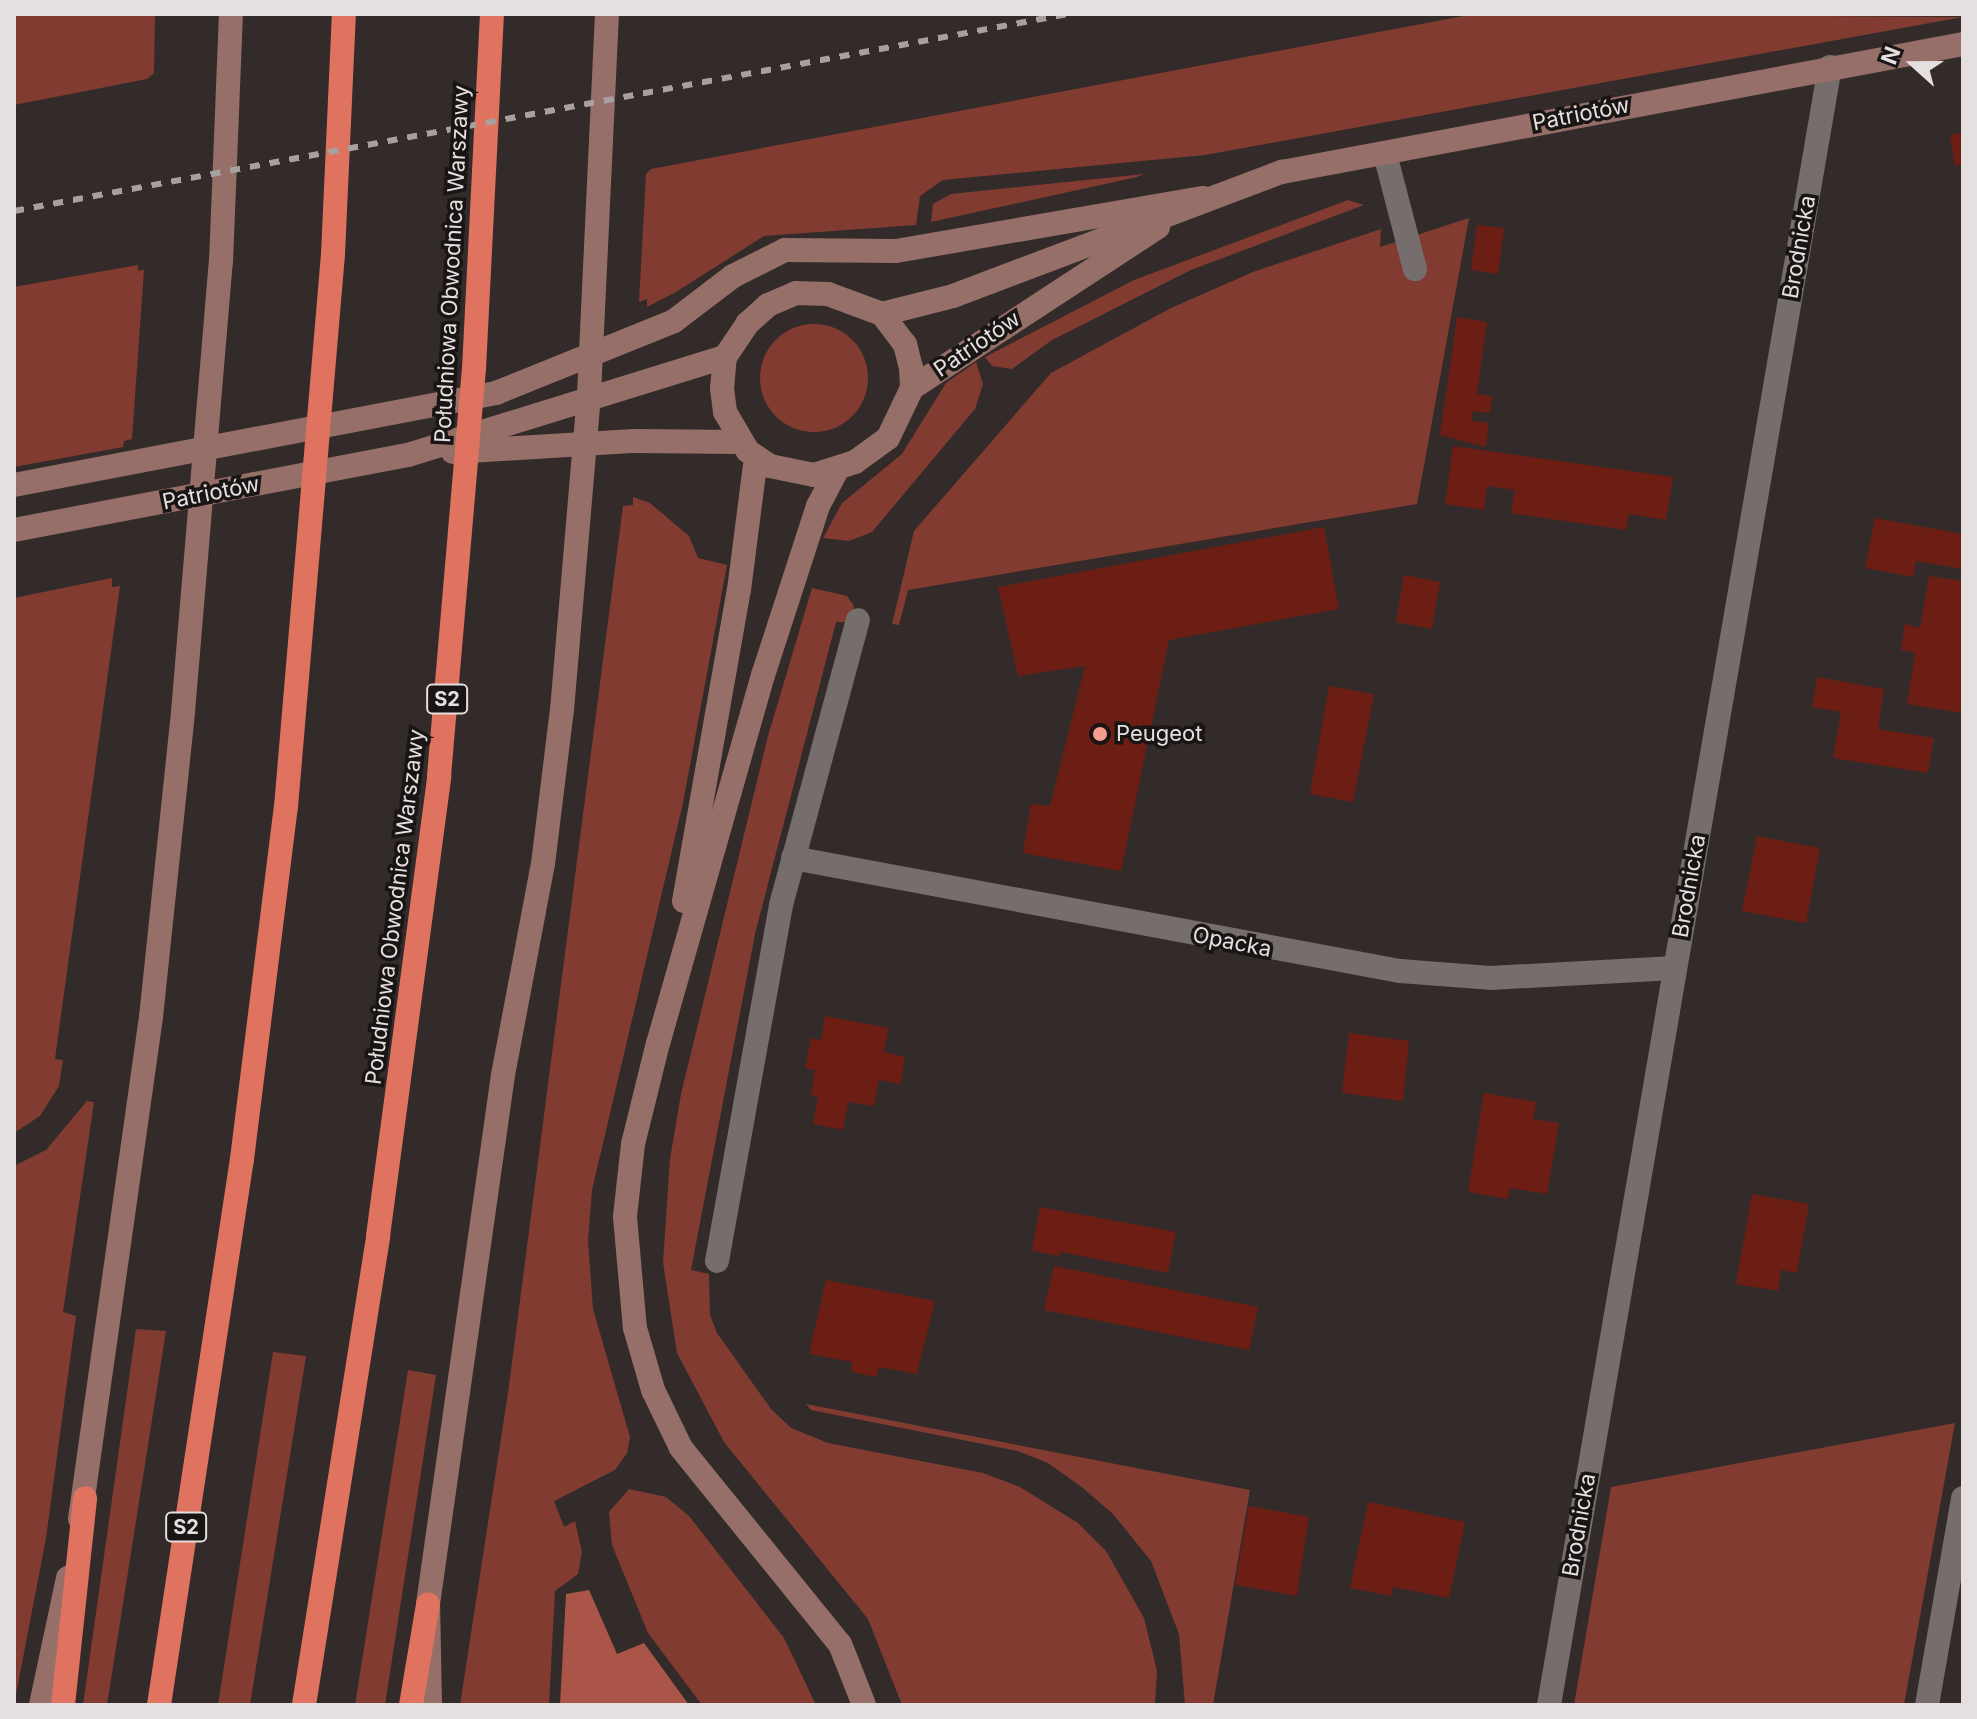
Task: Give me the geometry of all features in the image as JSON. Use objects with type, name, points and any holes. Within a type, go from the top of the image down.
[{"type":"highway","name":"S2","points":[[159,1705],[242,1159],[286,807],[331,285],[344,14]]},
{"type":"highway","name":"Południowa Obwodnica Warszawy","points":[[304,1705],[378,1236],[444,733],[474,369],[492,14]]},
{"type":"highway","points":[[63,1705],[85,1498]]},
{"type":"highway","points":[[411,1705],[428,1604]]},
{"type":"main road","points":[[41,1705],[85,1498],[151,1017],[194,605],[221,262],[231,14]]},
{"type":"main road","points":[[430,1705],[428,1604],[503,1075],[543,864],[562,710],[589,395],[607,14]]},
{"type":"main road","name":"Patriotów","points":[[882,314],[953,296],[1203,198],[1282,172],[1963,44]]},
{"type":"main road","points":[[14,485],[124,467],[496,393],[643,334],[701,303],[762,257],[785,250],[896,251],[1203,198]]},
{"type":"main road","name":"Patriotów","points":[[912,388],[1203,198]]},
{"type":"main road","points":[[658,1043],[729,652],[747,450],[725,412],[725,357],[768,305],[796,293],[828,294],[882,314],[905,344],[912,388],[888,438],[837,470],[814,475],[747,450]]},
{"type":"main road","name":"Patriotów","points":[[14,530],[408,455],[638,388],[725,357]]},
{"type":"main road","name":"Patriotów","points":[[408,455],[635,441],[747,450]]},
{"type":"main road","points":[[837,470],[818,506],[763,675],[658,1043],[633,1144],[625,1217],[635,1328],[653,1390],[681,1448],[840,1644],[864,1705]]},
{"type":"street","name":"Brodnicka","points":[[1549,1705],[1830,67]]},
{"type":"street","points":[[1385,154],[1415,269]]},
{"type":"street","points":[[717,1261],[793,858],[858,620]]},
{"type":"street","name":"Opacka","points":[[793,858],[1400,971],[1490,978],[1675,968]]},
{"type":"street","points":[[1927,1705],[1963,1498]]},
{"type":"shaded area","points":[[14,14],[155,14],[154,73],[147,79],[14,105]]},
{"type":"shaded area","points":[[1474,14],[1963,17],[1205,155],[943,180],[920,196],[916,225],[764,236],[676,292],[647,307],[647,299],[639,302],[646,174],[651,169]]},
{"type":"shaded area","points":[[1144,174],[931,222],[933,204],[951,194]]},
{"type":"shaded area","points":[[1348,200],[1364,205],[1191,270],[1052,340],[1012,369],[992,366],[985,357],[1134,280]]},
{"type":"shaded area","points":[[1469,218],[1417,504],[908,590],[899,625],[892,624],[914,531],[1051,373],[1171,308],[1253,272],[1381,229],[1380,247]]},
{"type":"shaded area","points":[[138,265],[138,271],[144,270],[132,439],[124,441],[123,447],[14,467],[14,287]]},
{"type":"shaded area","points":[[814,324],[835,328],[852,340],[864,357],[868,378],[864,399],[852,416],[835,428],[814,432],[793,428],[776,416],[764,399],[760,378],[764,357],[776,340],[793,328]]},
{"type":"shaded area","points":[[976,362],[983,384],[975,409],[872,532],[849,541],[823,538],[842,503],[902,454],[946,383]]},
{"type":"shaded area","points":[[633,497],[650,503],[689,536],[698,558],[727,565],[683,803],[592,1190],[588,1240],[593,1309],[630,1437],[627,1453],[615,1470],[554,1501],[564,1527],[575,1521],[582,1552],[578,1574],[555,1591],[549,1705],[460,1705],[508,1393],[623,506],[633,505]]},
{"type":"shaded area","points":[[112,578],[112,587],[120,586],[55,1059],[63,1060],[59,1086],[40,1116],[14,1133],[14,598]]},
{"type":"shaded area","points":[[812,588],[847,596],[854,606],[850,622],[836,622],[755,934],[691,1270],[709,1274],[710,1315],[717,1333],[771,1409],[791,1428],[828,1443],[983,1473],[1020,1487],[1078,1523],[1106,1551],[1144,1618],[1157,1671],[1155,1705],[902,1705],[868,1619],[724,1442],[677,1353],[663,1262],[670,1159],[681,1094],[768,736]]},
{"type":"shaded area","points":[[87,1101],[94,1102],[63,1312],[76,1316],[46,1538],[14,1705],[14,1166],[46,1150]]},
{"type":"shaded area","points":[[136,1329],[166,1331],[107,1705],[83,1705]]},
{"type":"shaded area","points":[[273,1352],[306,1356],[250,1705],[218,1705]]},
{"type":"shaded area","points":[[408,1370],[436,1375],[385,1705],[355,1705]]},
{"type":"shaded area","points":[[806,1404],[1250,1490],[1213,1705],[1185,1705],[1179,1634],[1151,1561],[1113,1514],[1083,1488],[1048,1463],[1018,1451],[811,1410]]},
{"type":"shaded area","points":[[1955,1423],[1904,1705],[1574,1705],[1611,1487]]},
{"type":"shaded area","points":[[629,1489],[666,1497],[689,1516],[784,1638],[816,1705],[702,1705],[648,1633],[612,1545],[609,1512]]},
{"type":"shaded area","points":[[589,1590],[617,1654],[644,1643],[689,1705],[560,1705],[566,1594]]},
{"type":"building","points":[[1963,133],[1963,164],[1955,166],[1950,135]]},
{"type":"building","points":[[1477,225],[1504,228],[1498,274],[1471,270]]},
{"type":"building","points":[[1457,317],[1487,322],[1477,394],[1492,396],[1490,413],[1473,411],[1472,421],[1489,423],[1486,447],[1440,435]]},
{"type":"building","points":[[1453,446],[1673,477],[1666,520],[1629,514],[1626,530],[1511,513],[1515,490],[1487,486],[1484,510],[1445,504]]},
{"type":"building","points":[[1875,518],[1963,534],[1963,569],[1916,561],[1913,577],[1865,568]]},
{"type":"building","points":[[1324,527],[1339,609],[1169,640],[1121,871],[1023,853],[1031,804],[1050,806],[1085,666],[1018,676],[998,587]]},
{"type":"building","points":[[1404,575],[1440,582],[1432,629],[1396,622]]},
{"type":"building","points":[[1929,576],[1963,581],[1963,713],[1907,704],[1915,653],[1901,650],[1905,624],[1920,628]]},
{"type":"building","points":[[1817,677],[1884,689],[1878,729],[1934,738],[1928,773],[1833,758],[1841,712],[1812,707]]},
{"type":"building","points":[[1329,686],[1374,694],[1353,802],[1310,794]]},
{"type":"building","points":[[1757,836],[1820,848],[1806,923],[1742,911]]},
{"type":"building","points":[[825,1016],[889,1028],[884,1052],[905,1057],[901,1084],[879,1080],[874,1106],[848,1102],[843,1130],[813,1124],[818,1096],[811,1095],[815,1070],[805,1068],[811,1038],[821,1040]]},
{"type":"building","points":[[1349,1033],[1409,1041],[1403,1101],[1342,1093]]},
{"type":"building","points":[[1484,1093],[1536,1102],[1533,1119],[1559,1123],[1547,1194],[1510,1188],[1508,1199],[1468,1192]]},
{"type":"building","points":[[1752,1194],[1809,1204],[1797,1273],[1781,1270],[1778,1291],[1736,1284]]},
{"type":"building","points":[[1040,1207],[1176,1232],[1168,1273],[1061,1252],[1060,1256],[1032,1251]]},
{"type":"building","points":[[1054,1266],[1258,1307],[1249,1350],[1044,1310]]},
{"type":"building","points":[[826,1280],[935,1301],[917,1374],[879,1367],[877,1377],[851,1372],[852,1362],[809,1354]]},
{"type":"building","points":[[1368,1502],[1465,1522],[1449,1598],[1393,1587],[1391,1596],[1350,1588]]},
{"type":"building","points":[[1249,1506],[1309,1517],[1297,1596],[1235,1585]]},
{"type":"railway","points":[[14,211],[1068,14]]},
{"type":"place","name":"Peugeot","points":[[1100,734]]}]
